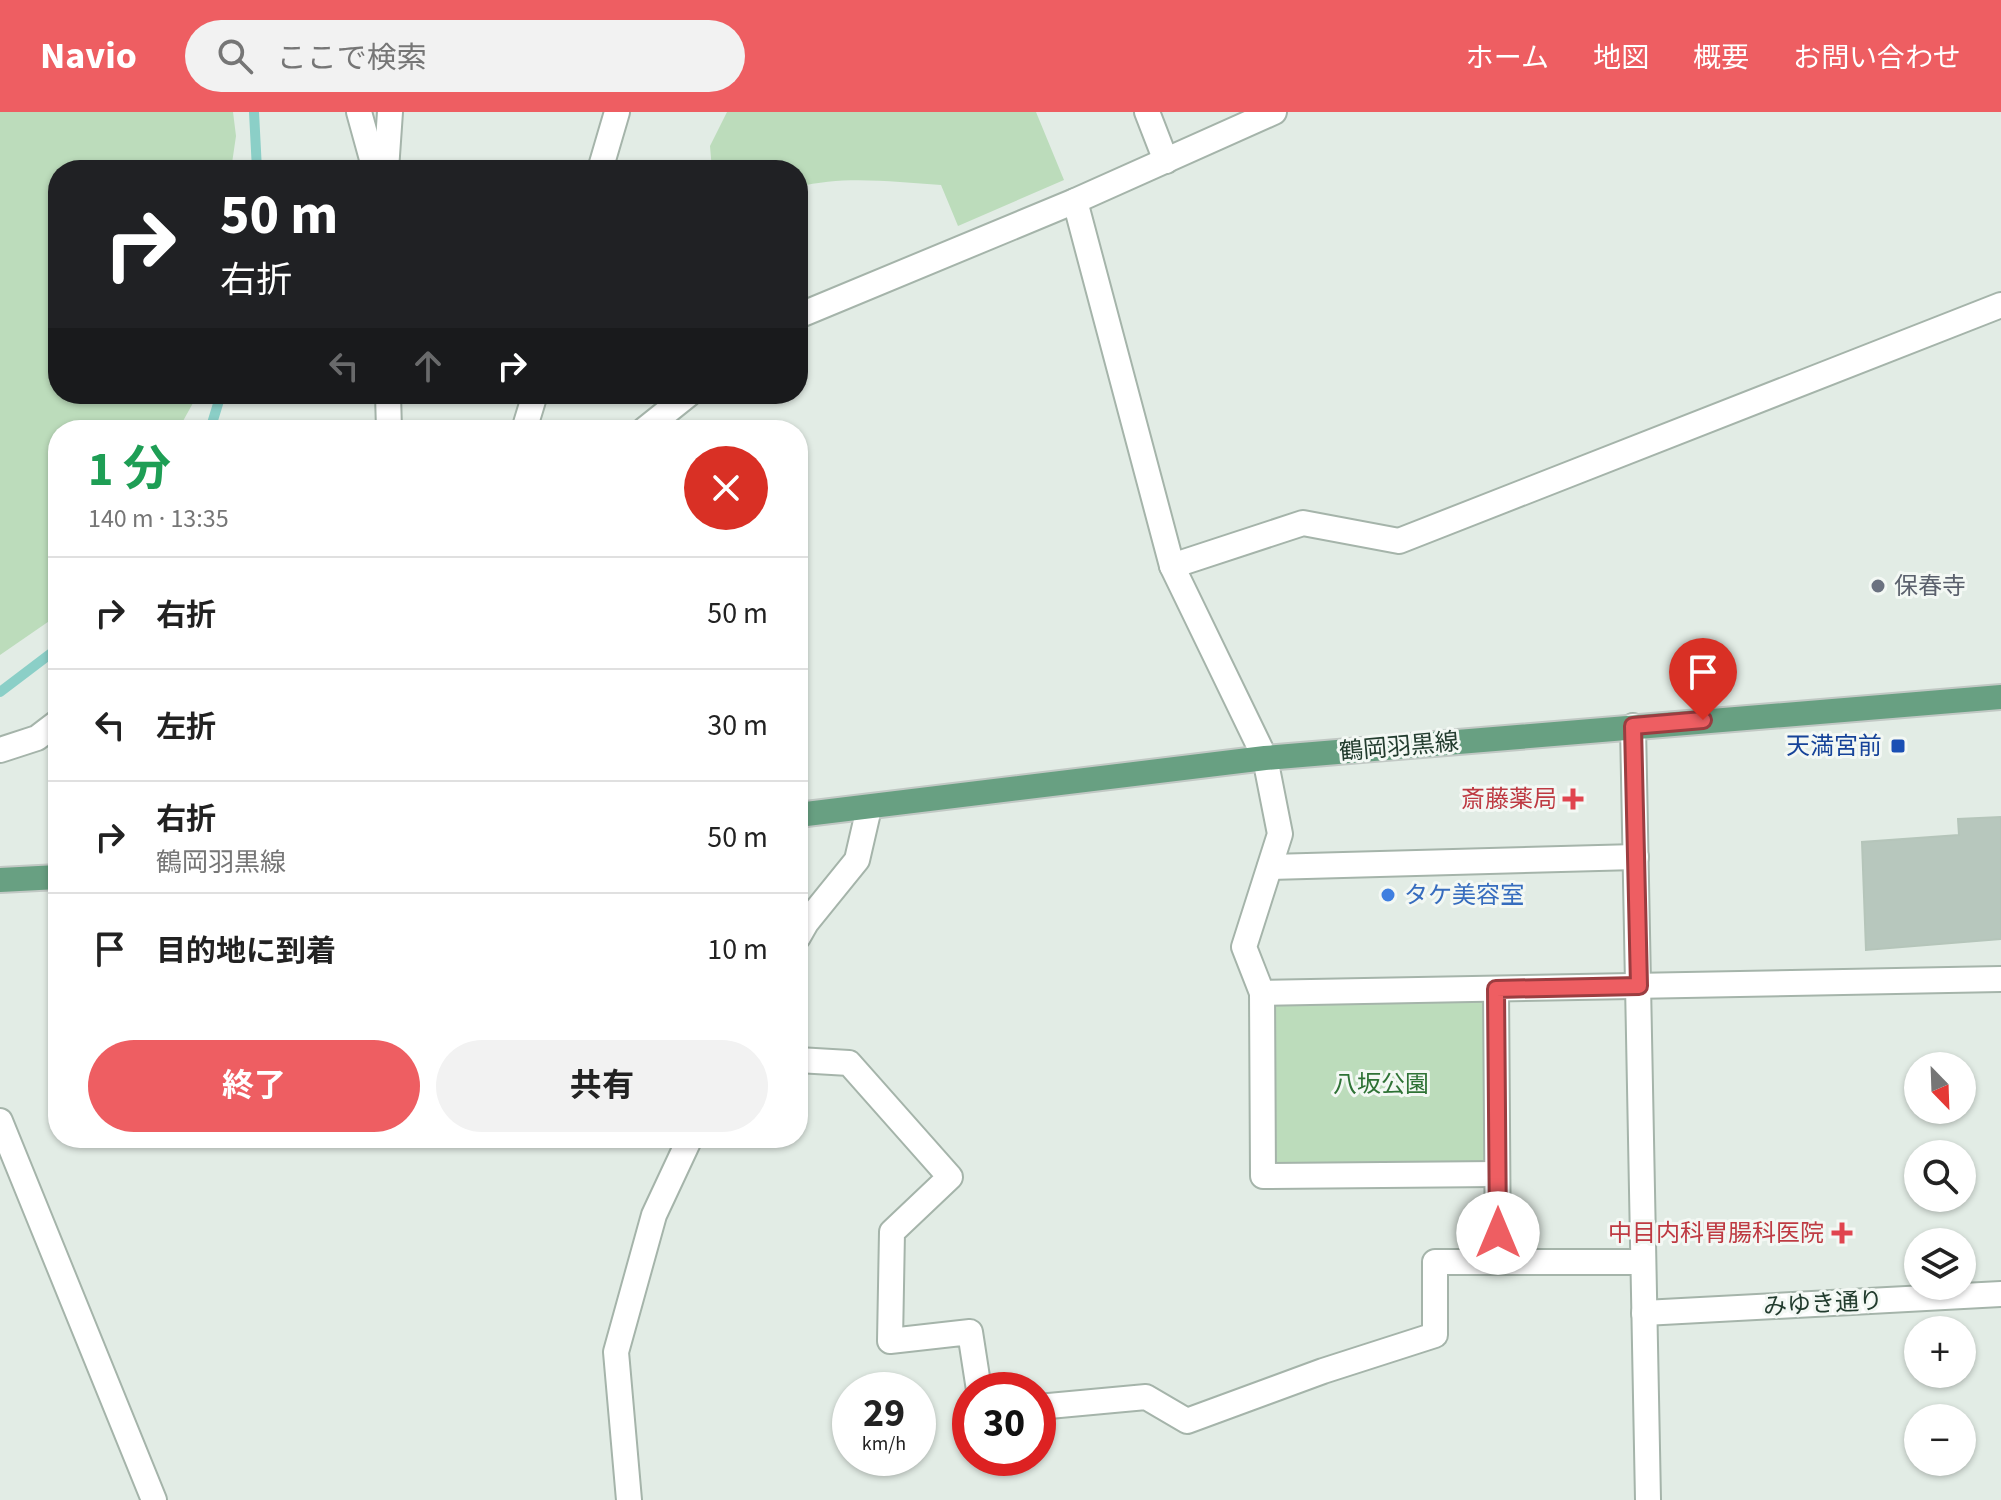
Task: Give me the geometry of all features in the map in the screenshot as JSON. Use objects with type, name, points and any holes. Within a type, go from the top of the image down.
[{"type":"main road","name":"鶴岡羽黒線","points":[[808,814],[1265,758],[2001,697]]},
{"type":"main road","points":[[0,880],[48,878]]},
{"type":"street","points":[[359,112],[372,160]]},
{"type":"street","points":[[387,160],[390,112]]},
{"type":"street","points":[[603,160],[617,112]]},
{"type":"street","points":[[1147,112],[1166,161]]},
{"type":"street","points":[[808,312],[1075,201],[1274,112]]},
{"type":"street","points":[[1075,201],[1172,566],[1265,758],[1280,834],[1244,947],[1262,993],[1263,1176],[1497,1174]]},
{"type":"street","points":[[1172,566],[1303,523],[1399,541],[2001,305]]},
{"type":"street","points":[[656,420],[676,404]]},
{"type":"street","points":[[1633,726],[1648,1500]]},
{"type":"street","points":[[0,750],[37,738],[48,730]]},
{"type":"street","points":[[808,921],[857,860],[869,808]]},
{"type":"street","points":[[1270,867],[1636,857]]},
{"type":"street","points":[[1262,993],[2001,979]]},
{"type":"street","points":[[1496,989],[1498,1262]]},
{"type":"street","points":[[808,1061],[849,1063],[950,1177],[892,1232],[890,1341],[970,1332],[976,1372]]},
{"type":"street","points":[[0,1121],[154,1500]]},
{"type":"street","points":[[629,1500],[616,1352],[654,1215],[685,1148]]},
{"type":"street","points":[[1056,1405],[1146,1397],[1187,1421],[1323,1371],[1435,1335],[1435,1262],[1643,1262]]},
{"type":"street","name":"みゆき通り","points":[[1644,1313],[2001,1294]]},
{"type":"green space","points":[[0,112],[233,112],[236,136],[232,160],[48,160],[48,404],[192,404],[184,420],[48,420],[48,622],[0,655]]},
{"type":"green space","points":[[727,112],[1036,112],[1064,180],[958,226],[941,185],[851,180],[808,185],[808,160],[711,160],[710,146]]},
{"type":"green space","name":"八坂公園","points":[[1488,999],[1490,1163],[1272,1167],[1274,1004]]},
{"type":"building","points":[[2001,817],[2001,939],[1866,950],[1862,842],[1959,835],[1958,819]]},
{"type":"waterway","points":[[254,112],[256,160]]},
{"type":"waterway","points":[[213,420],[218,404]]},
{"type":"waterway","points":[[0,692],[48,656]]},
{"type":"place","name":"保春寺","points":[[1878,586]]},
{"type":"place","name":"天満宮前","points":[[1898,746]]},
{"type":"place","name":"斎藤薬局","points":[[1573,799]]},
{"type":"place","name":"タケ美容室","points":[[1388,895]]},
{"type":"place","name":"中目内科胃腸科医院","points":[[1842,1233]]},
{"type":"route","points":[[1498,1233],[1496,989],[1639,986],[1633,726],[1703,720]]}]
